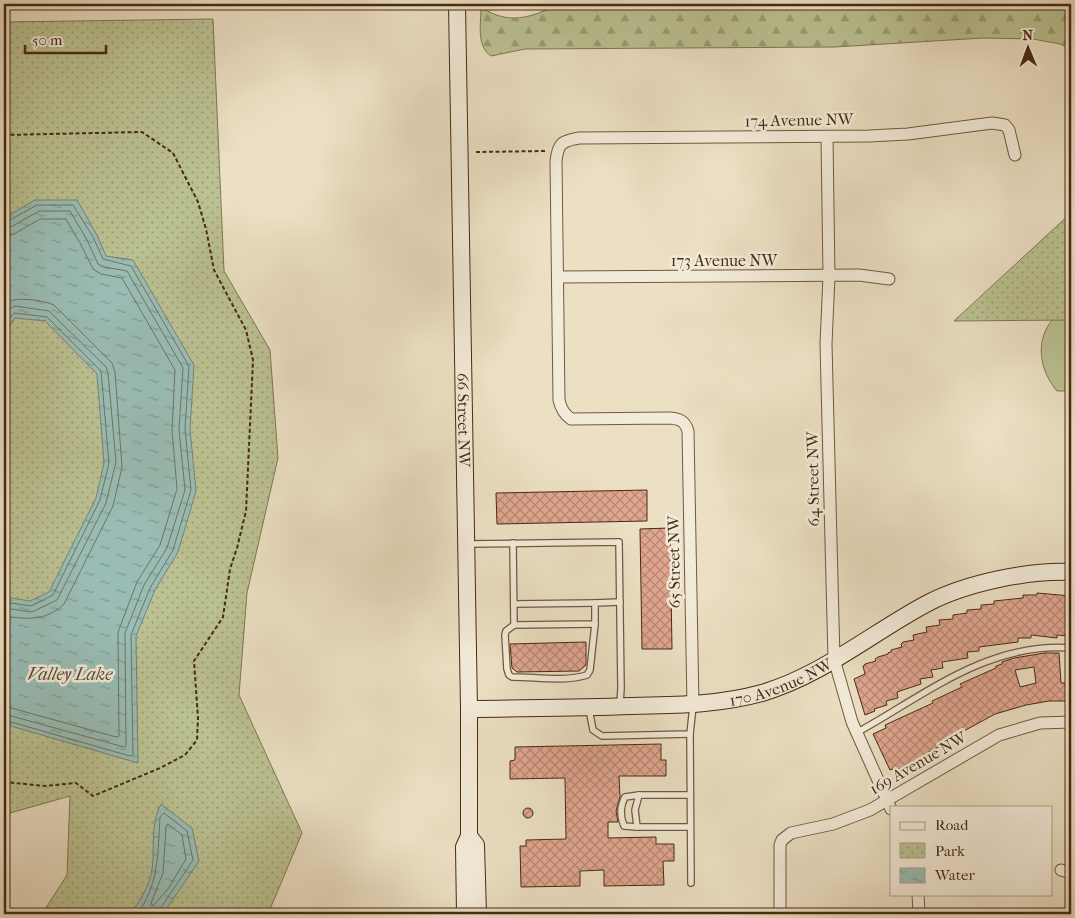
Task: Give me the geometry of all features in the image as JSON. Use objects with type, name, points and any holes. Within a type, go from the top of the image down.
[{"type":"main road","name":"66 Street NW","points":[[457,4],[469,709],[468,836],[464,847],[465,914]]},
{"type":"main road","name":"170 Avenue NW","points":[[469,709],[620,707],[718,703],[764,692],[802,677],[918,609],[948,595],[1018,576],[1040,572],[1071,572]]},
{"type":"main road","name":"66 Street NW","points":[[468,836],[476,845],[478,914]]},
{"type":"street","name":"174 Avenue NW","points":[[559,148],[569,140],[579,138],[908,134],[992,123],[1005,124],[1009,130],[1015,155]]},
{"type":"street","name":"64 Street NW","points":[[827,136],[829,276],[826,344],[834,659],[846,705],[856,733],[889,805]]},
{"type":"street","points":[[558,277],[559,148]]},
{"type":"street","name":"173 Avenue NW","points":[[558,277],[859,275],[889,279]]},
{"type":"street","name":"65 Street NW","points":[[558,277],[559,400],[565,415],[571,419],[579,420],[670,418],[682,420],[686,424],[688,431],[693,705]]},
{"type":"street","name":"169 Avenue NW","points":[[780,914],[779,852],[782,840],[792,834],[847,820],[889,805],[999,735],[1040,723],[1071,722]]},
{"type":"street","points":[[918,896],[919,914]]},
{"type":"lane","points":[[466,544],[619,542],[620,707]]},
{"type":"lane","points":[[513,544],[514,625]]},
{"type":"lane","points":[[595,602],[595,624],[590,656],[590,670],[587,675],[547,678],[512,677],[509,675],[507,669],[506,631],[514,625],[595,624]]},
{"type":"lane","points":[[514,604],[620,602]]},
{"type":"lane","points":[[856,733],[959,673],[978,664],[1031,648],[1071,648]]},
{"type":"lane","points":[[691,883],[690,734],[693,705]]},
{"type":"lane","points":[[589,707],[593,730],[602,736],[690,734]]},
{"type":"lane","points":[[690,795],[639,795],[625,797],[621,804],[621,818],[624,826],[690,827]]},
{"type":"lane","points":[[637,827],[635,810],[639,795]]},
{"type":"path","points":[[4,135],[142,132],[173,153],[198,202],[206,229],[214,270],[246,330],[253,360],[246,511],[230,569],[223,617],[194,661],[198,718],[197,740],[185,755],[160,768],[93,796],[76,783],[45,786],[4,782]]},
{"type":"path","points":[[476,152],[559,148]]},
{"type":"green space","points":[[559,4],[1071,4],[1071,49],[1060,44],[1033,39],[983,38],[835,47],[525,49],[491,56],[486,52],[480,34],[481,8],[495,15],[518,18],[540,13]]},
{"type":"green space","points":[[213,19],[224,271],[270,350],[278,458],[247,593],[239,695],[302,833],[268,914],[42,914],[67,875],[70,796],[10,813],[4,811],[4,22]]},
{"type":"green space","points":[[1071,213],[1071,320],[954,321]]},
{"type":"green space","points":[[1071,305],[1071,391],[1057,391],[1043,365],[1041,346],[1047,328],[1053,319]]},
{"type":"water","name":"Valley Lake","points":[[35,200],[77,200],[97,235],[106,256],[133,260],[194,365],[190,429],[196,491],[178,552],[155,590],[136,636],[138,763],[4,724],[4,594],[5,597],[30,601],[49,592],[96,498],[104,463],[97,374],[45,321],[15,318],[4,334],[4,218]]},
{"type":"water","points":[[161,804],[192,828],[199,861],[163,914],[130,914],[144,893],[151,875],[155,820]]},
{"type":"building","points":[[647,490],[647,521],[497,524],[496,493]]},
{"type":"building","points":[[670,528],[672,649],[642,649],[640,529]]},
{"type":"building","points":[[1037,593],[1071,596],[1069,636],[1057,635],[1057,638],[1031,635],[1031,638],[1018,638],[1018,642],[979,647],[979,651],[967,652],[968,658],[942,662],[943,668],[931,670],[933,677],[920,679],[921,684],[897,692],[898,698],[886,701],[887,705],[874,709],[875,711],[865,715],[854,679],[865,674],[863,666],[865,664],[876,661],[875,659],[888,654],[891,650],[902,647],[901,644],[903,642],[914,640],[913,635],[927,632],[926,627],[940,625],[939,620],[953,619],[953,615],[967,613],[967,610],[981,609],[981,605],[994,604],[994,601],[1023,598],[1023,595],[1037,595]]},
{"type":"building","points":[[586,642],[586,665],[579,671],[517,672],[512,668],[510,644]]},
{"type":"building","points":[[1045,653],[1059,653],[1061,683],[1071,683],[1071,701],[1049,701],[995,714],[923,755],[920,760],[903,768],[890,770],[873,734],[886,728],[885,725],[933,703],[932,701],[962,687],[960,684],[996,668],[1002,662]],"holes":[[[1034,667],[1036,683],[1020,687],[1015,670]]]},
{"type":"building","points":[[661,744],[661,760],[666,760],[666,776],[619,776],[620,797],[616,811],[618,822],[608,822],[608,838],[656,837],[656,844],[674,844],[674,861],[663,861],[664,885],[604,886],[604,870],[580,871],[580,886],[521,887],[520,846],[526,846],[526,840],[566,839],[565,778],[510,779],[510,761],[515,760],[515,747]]},
{"type":"building","points":[[526,808],[530,808],[533,813],[532,817],[526,818],[523,815],[523,811]]}]
